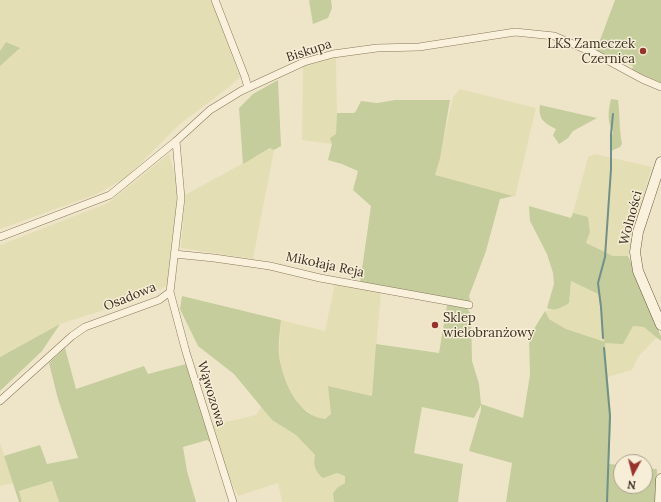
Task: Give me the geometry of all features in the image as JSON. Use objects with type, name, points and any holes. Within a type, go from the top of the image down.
[{"type":"street","points":[[216,0],[248,88]]},
{"type":"street","name":"Biskupa","points":[[0,237],[110,195],[176,142],[210,110],[248,88],[304,62],[333,54],[377,48],[419,47],[515,32],[554,36],[594,53],[642,79],[661,87]]},
{"type":"street","name":"Osadowa","points":[[0,401],[67,341],[85,327],[159,300],[170,292],[181,198],[176,142]]},
{"type":"street","name":"Wolności","points":[[661,162],[638,232],[634,252],[638,271],[661,325]]},
{"type":"street","name":"Mikołaja Reja","points":[[174,254],[270,266],[320,278],[469,305]]},
{"type":"street","name":"Wąwozowa","points":[[170,292],[186,352],[232,502]]},
{"type":"street","points":[[660,502],[661,479]]},
{"type":"shaded area","points":[[0,0],[211,0],[240,77],[180,124],[126,178],[97,194],[0,229],[0,66],[19,49],[6,42],[0,51]]},
{"type":"shaded area","points":[[336,57],[337,113],[336,134],[332,144],[302,140],[303,66]]},
{"type":"shaded area","points":[[460,89],[536,108],[515,197],[435,175],[453,97]]},
{"type":"shaded area","points":[[271,148],[274,150],[253,259],[181,248],[185,195]]},
{"type":"shaded area","points":[[169,154],[181,198],[171,284],[139,299],[60,324],[0,357],[0,245],[108,203]]},
{"type":"shaded area","points":[[595,154],[652,167],[628,256],[613,256],[586,243],[590,232],[588,218],[573,213],[588,157]]},
{"type":"shaded area","points":[[571,281],[598,294],[601,312],[633,326],[644,327],[657,337],[638,357],[632,370],[608,377],[605,343],[566,329],[549,319],[545,311],[561,308],[569,303]]},
{"type":"shaded area","points":[[335,283],[381,292],[372,396],[328,386],[331,414],[325,419],[317,418],[299,405],[290,391],[282,371],[279,355],[281,320],[325,331]]},
{"type":"shaded area","points":[[261,407],[272,420],[296,435],[315,455],[314,462],[331,475],[337,473],[346,476],[345,483],[338,487],[334,502],[282,502],[278,483],[238,496],[214,445],[209,426],[256,415]]},
{"type":"shaded area","points":[[0,443],[13,483],[0,486]]},
{"type":"shaded area","points":[[53,481],[59,502],[22,502],[19,491]]},
{"type":"green space","points":[[310,0],[331,0],[332,8],[328,18],[313,24]]},
{"type":"green space","name":"LKS Zameczek Czernica","points":[[615,0],[661,0],[661,83],[632,70],[633,66],[596,51]]},
{"type":"green space","points":[[6,42],[20,48],[0,66],[0,51]]},
{"type":"green space","points":[[278,80],[281,146],[274,150],[270,148],[243,164],[239,108],[253,94]]},
{"type":"green space","points":[[611,99],[618,100],[622,144],[620,147],[611,151],[610,141],[613,132],[610,124],[609,108]]},
{"type":"green space","points":[[395,100],[450,100],[440,158],[435,175],[513,196],[500,199],[486,251],[469,296],[471,303],[360,283],[371,206],[353,190],[358,171],[328,160],[332,144],[330,138],[336,134],[337,113],[354,113],[361,101],[377,103]]},
{"type":"green space","points":[[540,105],[597,118],[573,131],[568,138],[559,144],[553,135],[556,129],[548,125],[541,117]]},
{"type":"green space","points":[[529,206],[571,218],[573,213],[588,217],[590,232],[586,243],[613,256],[628,256],[642,287],[661,337],[661,341],[644,327],[633,326],[623,344],[605,343],[611,416],[609,464],[613,464],[613,494],[653,494],[653,469],[657,469],[656,502],[506,502],[512,463],[469,451],[481,410],[481,405],[474,418],[422,407],[414,453],[463,464],[458,502],[334,502],[333,493],[338,487],[345,483],[345,476],[337,473],[323,478],[320,475],[315,468],[315,455],[296,435],[272,420],[234,374],[198,346],[180,309],[182,296],[281,320],[279,356],[288,386],[299,404],[315,416],[325,419],[331,414],[328,386],[372,396],[376,344],[439,353],[447,305],[466,307],[471,314],[472,361],[479,384],[481,404],[523,418],[530,375],[529,337],[545,311],[549,319],[566,329],[605,342],[602,337],[601,312],[598,294],[571,281],[569,303],[556,309],[547,308],[554,284],[553,273],[547,254],[530,221]]},
{"type":"green space","points":[[60,324],[42,351],[0,391],[0,357]]},
{"type":"green space","points":[[65,348],[76,389],[144,366],[148,374],[186,364],[214,445],[207,440],[183,447],[187,471],[196,502],[59,502],[52,481],[19,491],[22,502],[19,502],[4,456],[40,445],[47,464],[78,458],[58,399],[49,363]]},
{"type":"waterway","points":[[603,338],[598,283],[605,257],[613,114]]},
{"type":"waterway","points":[[604,348],[610,416],[607,502]]},
{"type":"place","name":"LKS Zameczek Czernica","points":[[643,51]]},
{"type":"place","name":"Sklep wielobranżowy","points":[[435,325]]}]
